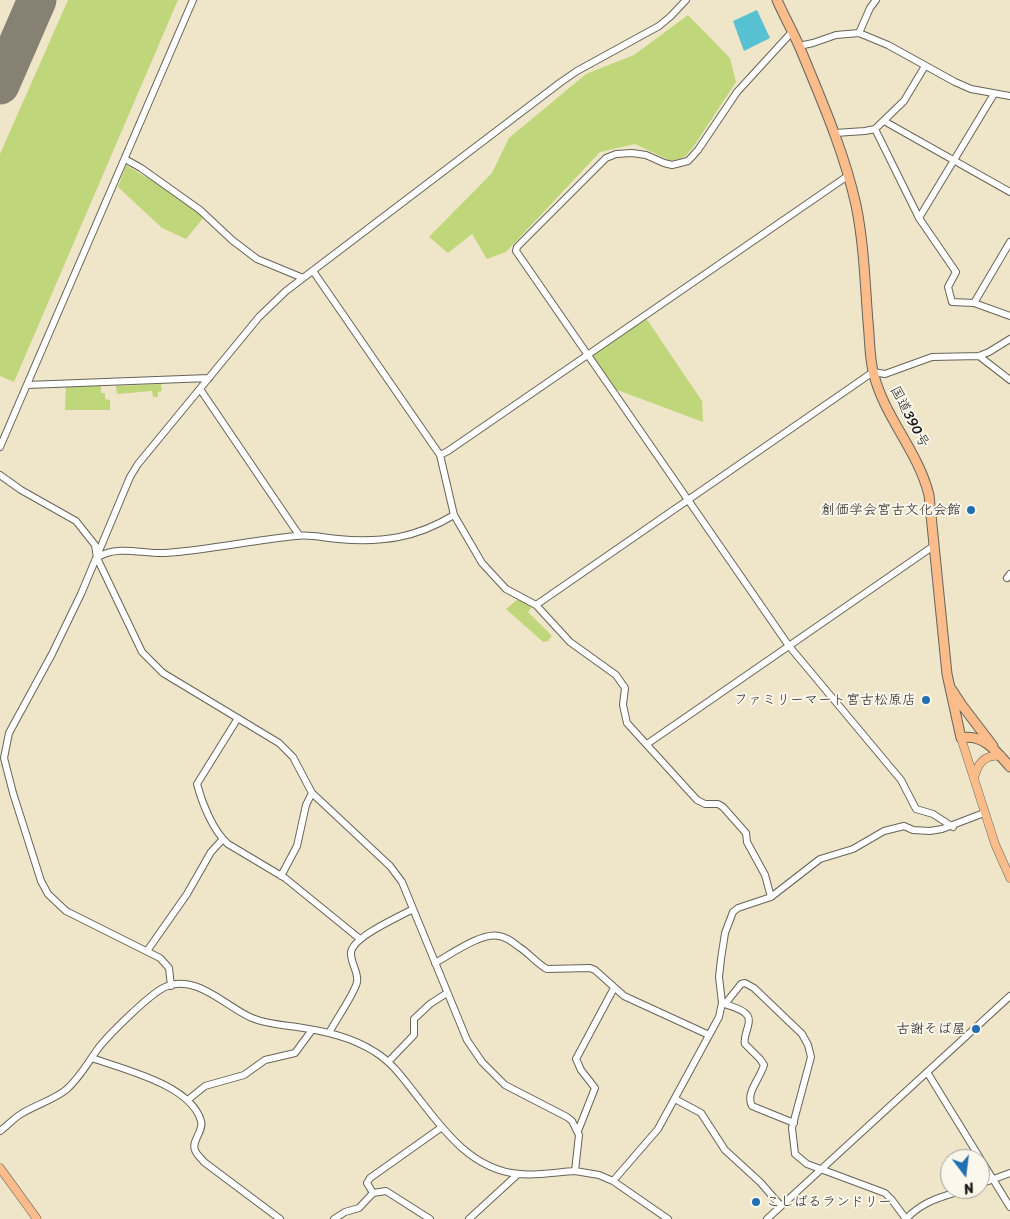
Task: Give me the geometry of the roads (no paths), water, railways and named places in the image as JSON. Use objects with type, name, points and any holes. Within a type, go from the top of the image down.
[{"type":"highway","name":"国道390号","points":[[777,0],[791,33],[799,46],[834,132],[849,175],[862,243],[873,372],[882,400],[908,444],[926,480],[930,495],[948,683],[961,738]]},
{"type":"highway","points":[[948,683],[961,704],[1010,767]]},
{"type":"highway","points":[[961,738],[968,736],[978,738],[998,753]]},
{"type":"main road","points":[[961,738],[984,813],[1010,878]]},
{"type":"main road","points":[[973,780],[976,768],[983,759],[998,753]]},
{"type":"main road","points":[[0,1168],[37,1219]]},
{"type":"street","points":[[0,447],[194,0]]},
{"type":"street","points":[[171,986],[169,968],[165,962],[66,910],[48,894],[41,881],[4,758],[9,733],[52,654],[97,558],[130,477],[138,464],[200,388],[272,304],[303,278],[561,82],[577,71],[659,26],[672,16],[686,0]]},
{"type":"street","points":[[859,33],[870,8],[876,0]]},
{"type":"street","points":[[791,33],[733,96],[698,150],[688,160],[672,165],[632,152],[616,154],[606,158],[517,247],[517,254],[788,646],[892,769],[916,809],[933,814],[952,826]]},
{"type":"street","points":[[799,46],[836,35],[859,33],[888,45],[971,89],[1010,96]]},
{"type":"street","points":[[834,132],[875,129],[904,101],[925,66]]},
{"type":"street","points":[[919,218],[994,94]]},
{"type":"street","points":[[884,121],[1010,192]]},
{"type":"street","points":[[875,129],[919,218],[956,272],[948,287],[952,302],[974,303],[1010,316]]},
{"type":"street","points":[[125,159],[141,168],[200,210],[232,240],[257,259],[303,278]]},
{"type":"street","points":[[440,455],[849,175]]},
{"type":"street","points":[[974,303],[1010,242]]},
{"type":"street","points":[[313,271],[440,455],[454,514],[482,563],[506,589],[536,605],[570,642],[623,683],[625,694],[624,713],[628,723],[697,800],[705,804],[718,804],[723,807],[746,833],[747,842],[765,875],[771,897]]},
{"type":"street","points":[[536,605],[873,372],[885,374],[932,357],[979,356],[1010,339]]},
{"type":"street","points":[[979,356],[1010,380]]},
{"type":"street","points":[[27,385],[209,378]]},
{"type":"street","points":[[200,388],[299,535]]},
{"type":"street","points":[[0,475],[21,490],[76,521],[95,545],[97,558],[142,652],[163,673],[279,743],[293,757],[312,792],[390,866],[402,882],[467,1040],[492,1073],[505,1084],[572,1121],[579,1135],[575,1171]]},
{"type":"street","points":[[97,558],[105,553],[125,550],[164,553],[299,535],[378,541],[428,529],[454,514]]},
{"type":"street","points":[[647,744],[935,545]]},
{"type":"street","points":[[238,718],[197,784],[207,814],[223,839],[281,876],[360,940]]},
{"type":"street","points":[[281,876],[297,846],[306,805],[312,792]]},
{"type":"street","points":[[613,1181],[658,1129],[720,1017],[724,1003],[720,968],[725,933],[733,912],[738,908],[771,897],[815,861],[853,849],[884,831],[904,826],[914,830],[930,831],[952,826],[984,813]]},
{"type":"street","points":[[147,951],[187,894],[211,852],[223,839]]},
{"type":"street","points":[[329,1033],[356,985],[357,974],[351,956],[354,945],[413,909]]},
{"type":"street","points":[[435,963],[478,939],[493,935],[500,936],[511,941],[547,968],[590,968],[595,970],[614,988],[641,1005],[709,1034]]},
{"type":"street","points":[[724,1003],[742,984],[746,983],[754,988],[802,1034],[808,1046],[811,1057],[792,1128],[795,1154],[807,1164],[885,1194],[892,1200],[906,1219],[916,1208],[940,1198]]},
{"type":"street","points":[[0,1131],[20,1114],[65,1091],[84,1071],[96,1051],[109,1036],[145,1002],[164,988],[188,984],[203,989],[230,1007],[258,1020],[329,1033],[366,1047],[388,1062],[456,1144],[483,1163],[500,1170],[518,1174],[575,1171],[599,1175],[632,1192],[668,1219]]},
{"type":"street","points":[[578,1131],[595,1088],[581,1070],[576,1059],[614,988]]},
{"type":"street","points":[[388,1062],[414,1035],[414,1019],[430,1004],[447,993]]},
{"type":"street","points":[[767,1219],[1010,996]]},
{"type":"street","points":[[724,1003],[745,1012],[748,1016],[749,1022],[743,1041],[764,1065],[751,1092],[750,1101],[752,1106],[794,1124]]},
{"type":"street","points":[[188,1099],[205,1086],[244,1075],[265,1060],[295,1053],[312,1030]]},
{"type":"street","points":[[92,1058],[168,1086],[188,1099],[202,1123],[194,1145],[196,1153],[204,1162],[280,1219]]},
{"type":"street","points":[[927,1072],[1010,1207]]},
{"type":"street","points":[[675,1099],[701,1113],[725,1150],[760,1182],[781,1206]]},
{"type":"street","points":[[373,1193],[367,1182],[370,1178],[442,1127]]},
{"type":"street","points":[[469,1219],[518,1174]]},
{"type":"street","points":[[990,1181],[1010,1174]]},
{"type":"street","points":[[334,1219],[345,1212],[359,1208],[373,1193],[386,1191],[430,1219]]},
{"type":"water","points":[[757,10],[770,38],[744,51],[733,21]]},
{"type":"place","name":"創価学会宮古文化会館","points":[[971,510]]},
{"type":"place","name":"ファミリーマート宮古松原店","points":[[926,700]]},
{"type":"place","name":"古謝そば屋","points":[[976,1029]]},
{"type":"place","name":"こしばるランドリー","points":[[756,1202]]}]
